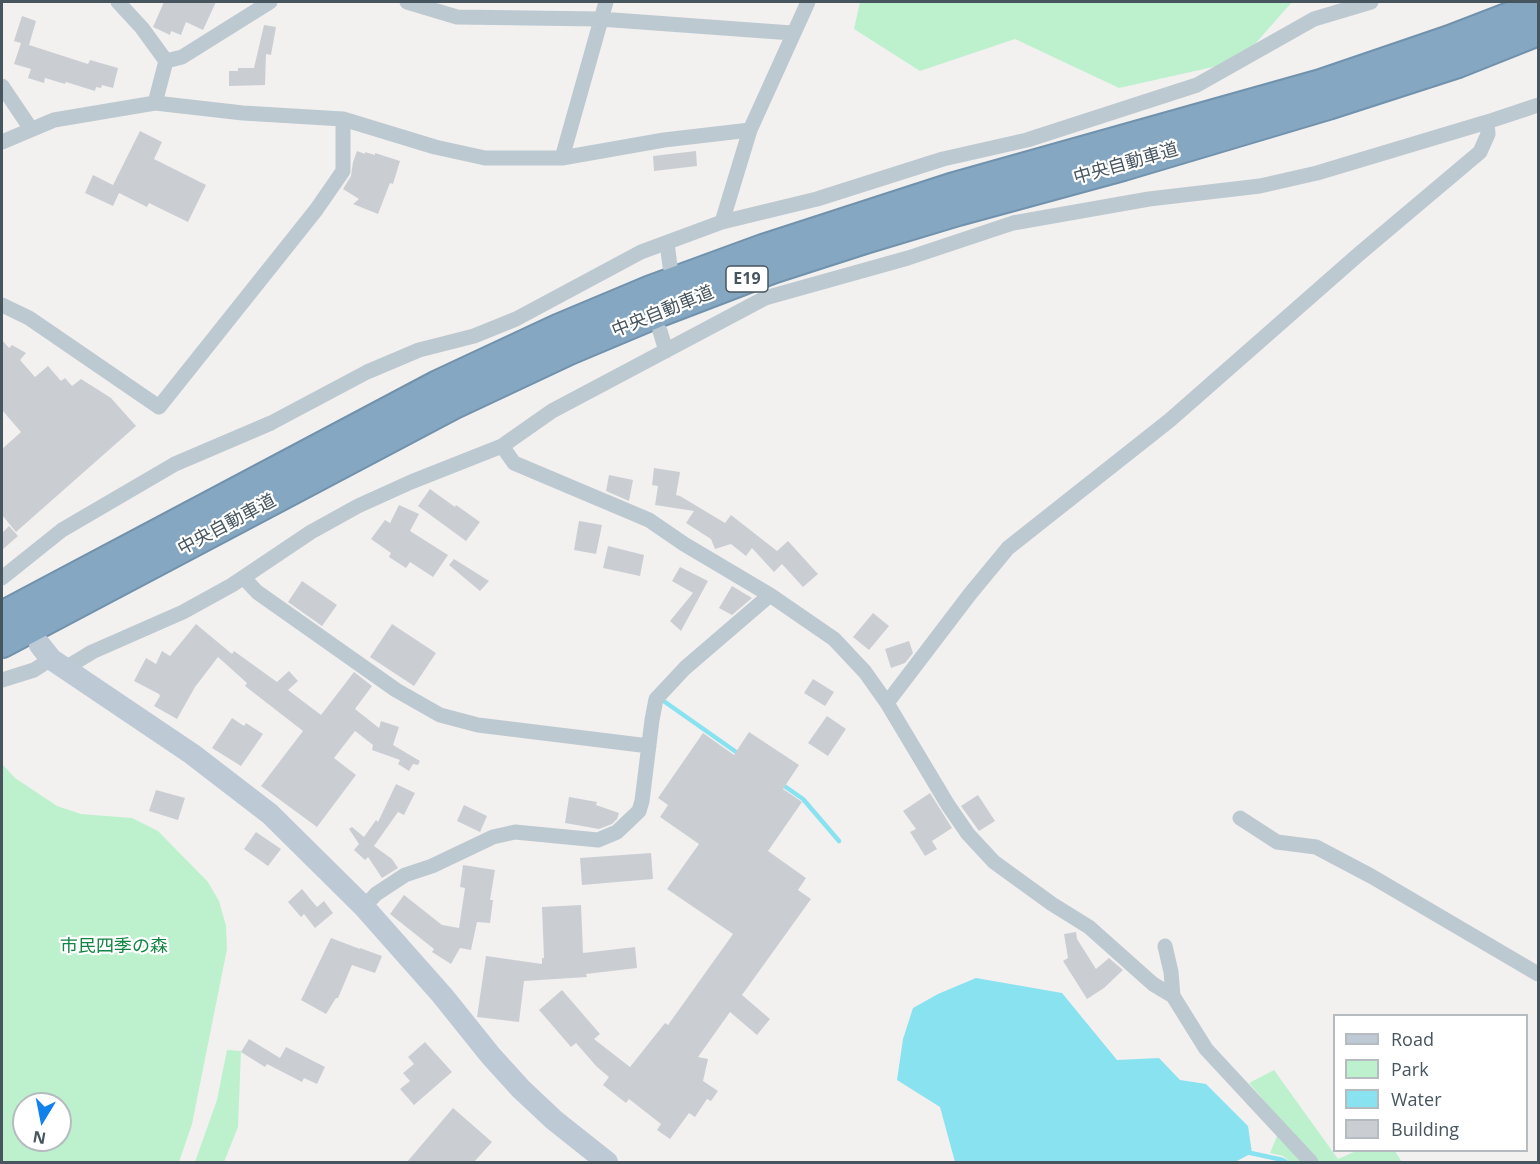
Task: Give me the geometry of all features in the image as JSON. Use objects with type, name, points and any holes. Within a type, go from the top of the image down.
[{"type":"highway","name":"中央自動車道","points":[[2,616],[438,385],[558,329],[651,290],[763,249],[951,188],[1321,84],[1450,40],[1539,6]]},
{"type":"highway","name":"中央自動車道","points":[[2,643],[452,405],[569,350],[657,313],[772,269],[855,242],[1328,105],[1458,63],[1539,31]]},
{"type":"street","points":[[118,2],[142,28],[166,61]]},
{"type":"street","points":[[166,61],[182,57],[270,2]]},
{"type":"street","points":[[407,2],[457,17],[600,19],[792,33]]},
{"type":"street","points":[[562,158],[606,2]]},
{"type":"street","points":[[722,222],[750,130],[808,2]]},
{"type":"street","points":[[2,578],[62,530],[176,464],[271,423],[366,372],[419,350],[474,336],[516,319],[641,252],[722,222],[817,199],[944,159],[1027,140],[1197,85],[1314,20],[1371,2]]},
{"type":"street","points":[[155,103],[166,61]]},
{"type":"street","points":[[2,86],[31,129]]},
{"type":"street","points":[[2,142],[31,129],[71,116],[155,103],[232,112],[343,119],[435,147],[485,158],[562,158],[664,140],[750,130]]},
{"type":"street","points":[[2,680],[34,670],[52,658],[92,652],[183,612],[244,578],[311,532],[358,506],[502,446],[552,411],[765,298],[908,258],[1013,223],[1149,199],[1260,186],[1317,173],[1539,105]]},
{"type":"street","points":[[2,304],[29,318],[159,407],[316,210],[343,171],[343,119]]},
{"type":"street","points":[[887,703],[1008,548],[1170,420],[1359,254],[1480,152],[1488,134],[1487,122]]},
{"type":"street","points":[[667,243],[670,266]]},
{"type":"street","points":[[660,331],[666,351]]},
{"type":"street","points":[[502,446],[514,463],[648,520],[770,595],[834,639],[865,672],[887,703],[968,834],[994,862],[1052,904],[1089,927],[1153,984],[1173,996],[1206,1049],[1311,1162]]},
{"type":"street","points":[[244,578],[257,592],[396,690],[440,715],[478,725],[649,746]]},
{"type":"street","points":[[364,907],[376,894],[405,875],[432,866],[493,837],[515,832],[598,840],[617,832],[639,811],[642,801],[656,699],[685,668],[770,595]]},
{"type":"street","points":[[52,658],[192,754],[270,814],[364,907],[442,994],[491,1056],[521,1089],[554,1120],[607,1162]]},
{"type":"street","points":[[1240,818],[1277,842],[1316,847],[1371,876],[1539,974]]},
{"type":"street","points":[[1165,946],[1171,972],[1173,996]]},
{"type":"green space","points":[[860,2],[1292,2],[1240,61],[1119,88],[1015,39],[920,71],[854,29]]},
{"type":"green space","name":"市民四季の森","points":[[2,764],[15,778],[57,806],[81,814],[132,818],[158,831],[208,882],[219,901],[226,926],[227,949],[192,1124],[179,1162],[2,1162]]},
{"type":"green space","points":[[227,1050],[241,1051],[238,1127],[224,1162],[195,1162],[217,1100]]},
{"type":"green space","points":[[1274,1070],[1338,1159],[1354,1152],[1396,1152],[1402,1162],[1290,1162],[1283,1156],[1270,1153],[1277,1136],[1287,1127],[1249,1083]]},
{"type":"water","points":[[976,978],[1062,993],[1117,1060],[1159,1058],[1180,1080],[1206,1084],[1248,1126],[1252,1153],[1235,1162],[955,1162],[940,1107],[897,1080],[903,1039],[913,1008],[938,994]]},
{"type":"building","points":[[164,2],[216,2],[203,30],[186,22],[181,35],[171,31],[170,35],[153,27]]},
{"type":"building","points":[[22,16],[36,21],[29,45],[88,64],[90,60],[118,68],[113,88],[102,85],[101,88],[96,87],[95,91],[66,82],[65,84],[45,78],[44,83],[28,78],[31,69],[14,64],[21,43],[14,41]]},
{"type":"building","points":[[264,25],[276,27],[271,55],[266,54],[265,85],[229,86],[229,71],[238,71],[238,68],[254,68]]},
{"type":"building","points":[[140,131],[162,142],[154,159],[206,185],[188,222],[149,203],[147,207],[119,193],[113,206],[85,193],[93,175],[113,185]]},
{"type":"building","points":[[357,151],[365,154],[365,152],[375,155],[375,153],[400,161],[393,184],[390,183],[378,214],[353,204],[359,199],[343,189],[351,176]]},
{"type":"building","points":[[696,151],[697,166],[654,171],[653,156]]},
{"type":"building","points":[[2,340],[9,348],[12,345],[26,353],[20,360],[35,377],[48,366],[61,381],[65,378],[72,386],[81,379],[111,398],[136,426],[16,532],[2,515],[2,449],[21,432],[2,410]]},
{"type":"building","points":[[654,468],[680,472],[676,495],[725,523],[731,515],[777,551],[788,541],[818,574],[803,587],[782,564],[774,572],[752,548],[746,556],[731,544],[715,549],[711,539],[686,523],[694,511],[655,505],[658,486],[652,485]]},
{"type":"building","points":[[609,475],[633,480],[629,501],[606,491]]},
{"type":"building","points":[[430,489],[480,522],[466,541],[418,506]]},
{"type":"building","points":[[399,505],[419,514],[410,531],[448,555],[433,577],[410,562],[406,568],[389,557],[391,553],[371,539],[385,520],[390,523]]},
{"type":"building","points":[[579,521],[602,525],[596,554],[574,550]]},
{"type":"building","points":[[9,526],[18,536],[2,550],[2,533]]},
{"type":"building","points":[[608,546],[644,555],[640,576],[603,568]]},
{"type":"building","points":[[454,559],[489,581],[480,591],[449,565]]},
{"type":"building","points":[[680,567],[708,581],[681,631],[670,621],[693,593],[672,581]]},
{"type":"building","points":[[302,581],[337,605],[322,626],[288,602]]},
{"type":"building","points":[[732,586],[752,598],[732,615],[719,608]]},
{"type":"building","points":[[873,613],[889,626],[869,650],[853,637]]},
{"type":"building","points":[[196,624],[232,654],[234,651],[277,682],[289,671],[298,681],[288,690],[321,715],[354,672],[372,686],[355,709],[379,728],[381,721],[399,727],[393,745],[420,761],[418,765],[413,764],[409,771],[398,764],[400,760],[372,750],[373,745],[355,731],[334,758],[356,775],[317,827],[261,786],[303,731],[245,686],[247,683],[218,657],[195,687],[177,719],[154,706],[159,694],[134,681],[146,658],[156,664],[162,651],[170,656]]},
{"type":"building","points":[[392,624],[436,653],[414,686],[370,657]]},
{"type":"building","points":[[909,641],[913,653],[905,663],[891,668],[885,649]]},
{"type":"building","points":[[813,679],[834,692],[825,706],[804,693]]},
{"type":"building","points":[[827,716],[846,729],[828,756],[808,743]]},
{"type":"building","points":[[232,718],[244,726],[246,723],[263,734],[241,766],[212,748]]},
{"type":"building","points":[[749,732],[799,765],[783,789],[802,802],[768,851],[806,878],[798,890],[811,899],[742,995],[770,1019],[757,1035],[730,1012],[698,1057],[708,1059],[703,1081],[718,1091],[711,1101],[707,1099],[695,1117],[689,1113],[670,1139],[657,1130],[661,1124],[629,1099],[626,1103],[603,1085],[609,1077],[576,1043],[571,1047],[539,1010],[562,990],[600,1034],[594,1039],[630,1067],[665,1023],[668,1025],[733,934],[667,889],[699,844],[660,817],[668,805],[658,798],[703,733],[734,755]]},
{"type":"building","points":[[396,784],[415,793],[404,815],[398,812],[374,846],[392,859],[398,868],[382,878],[368,857],[365,860],[354,850],[359,844],[349,829],[352,827],[364,837],[376,820],[378,822]]},
{"type":"building","points":[[156,790],[185,798],[178,820],[149,811]]},
{"type":"building","points":[[930,793],[952,828],[932,841],[937,849],[925,856],[910,832],[916,829],[903,811]]},
{"type":"building","points":[[978,795],[995,821],[979,831],[961,806]]},
{"type":"building","points":[[569,797],[597,802],[596,805],[619,813],[617,819],[612,824],[599,829],[565,823]]},
{"type":"building","points":[[464,805],[487,816],[480,832],[457,821]]},
{"type":"building","points":[[256,832],[281,849],[268,866],[244,849]]},
{"type":"building","points":[[651,853],[653,879],[582,885],[580,858]]},
{"type":"building","points":[[463,865],[495,870],[490,900],[493,900],[490,923],[477,922],[471,950],[460,948],[451,964],[432,952],[434,949],[390,914],[404,895],[442,925],[459,928],[465,888],[460,887]]},
{"type":"building","points":[[302,889],[317,907],[324,901],[333,913],[315,928],[304,914],[301,917],[288,902]]},
{"type":"building","points":[[581,905],[583,953],[635,947],[637,968],[586,974],[587,977],[524,981],[519,1022],[477,1017],[486,956],[542,964],[542,958],[544,958],[542,907]]},
{"type":"building","points":[[1076,932],[1077,939],[1096,969],[1109,958],[1123,970],[1104,988],[1087,999],[1063,961],[1068,958],[1064,934]]},
{"type":"building","points":[[331,938],[382,956],[375,973],[352,965],[338,998],[326,1014],[301,1000]]},
{"type":"building","points":[[249,1039],[280,1058],[286,1047],[325,1067],[317,1084],[304,1078],[302,1082],[267,1064],[265,1067],[241,1052]]},
{"type":"building","points":[[425,1042],[452,1072],[414,1105],[400,1089],[410,1081],[403,1073],[414,1064],[408,1057]]},
{"type":"building","points":[[453,1108],[492,1142],[474,1162],[407,1162]]},
{"type":"waterway","points":[[665,702],[739,754]]},
{"type":"waterway","points":[[780,783],[803,799],[839,841]]},
{"type":"waterway","points":[[1246,1152],[1286,1162]]}]
